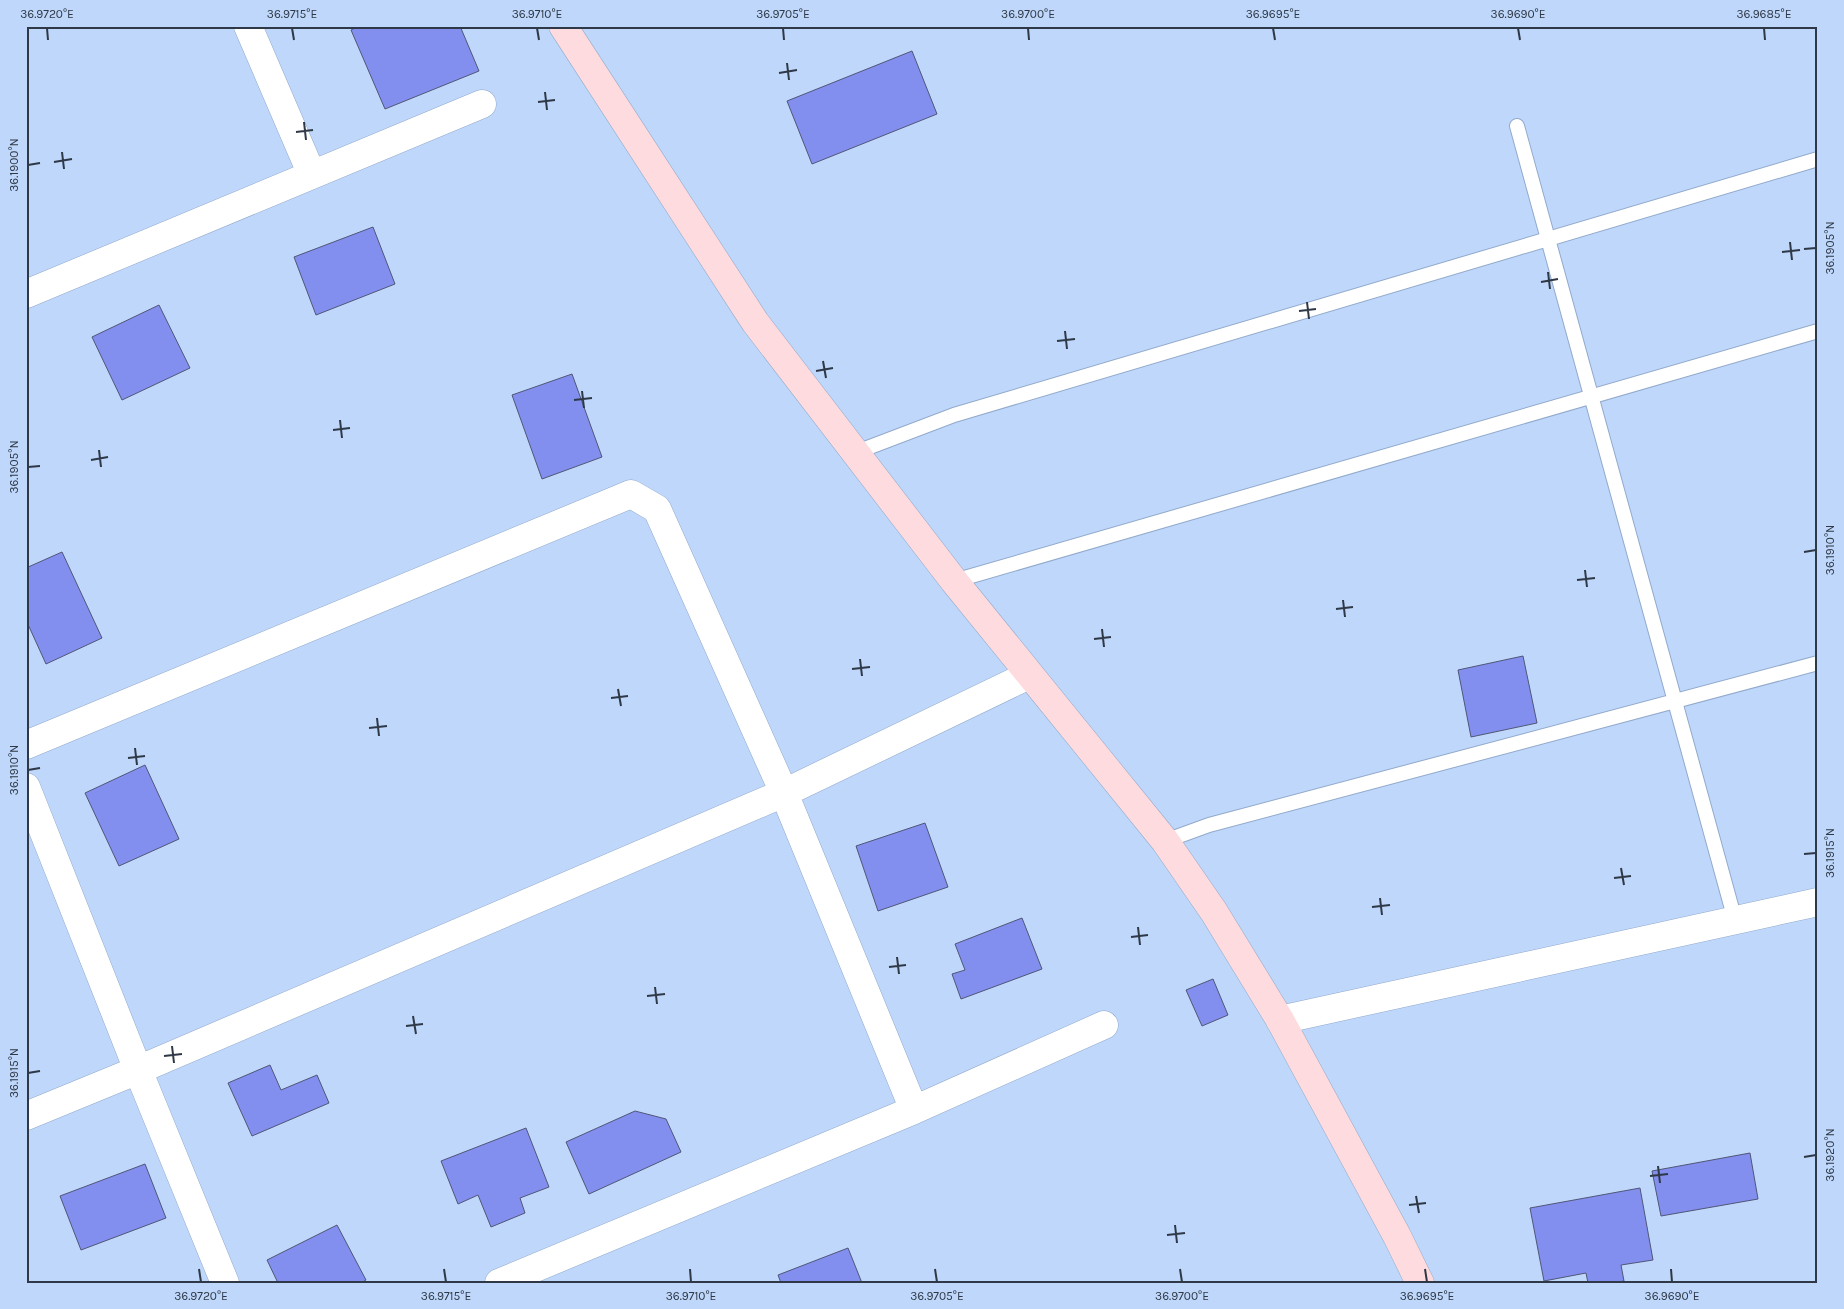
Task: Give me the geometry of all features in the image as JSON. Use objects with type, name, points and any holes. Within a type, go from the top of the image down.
[{"type":"street","points":[[248,26],[312,175]]},
{"type":"street","points":[[563,26],[754,322],[954,581],[1165,841],[1214,912],[1280,1020],[1397,1236],[1420,1283]]},
{"type":"street","points":[[26,294],[482,104]]},
{"type":"street","points":[[26,745],[631,494],[657,509],[784,793],[914,1110]]},
{"type":"street","points":[[26,1116],[138,1070],[784,793],[1029,675]]},
{"type":"street","points":[[26,787],[225,1283]]},
{"type":"street","points":[[1280,1020],[1818,902]]},
{"type":"street","points":[[499,1283],[914,1110],[1104,1025]]},
{"type":"lane","points":[[1517,126],[1735,920]]},
{"type":"lane","points":[[854,453],[954,415],[1818,160]]},
{"type":"lane","points":[[954,581],[1818,331]]},
{"type":"lane","points":[[1165,841],[1209,825],[1818,663]]},
{"type":"building","points":[[359,26],[460,26],[479,71],[385,109],[351,30]]},
{"type":"building","points":[[912,51],[937,114],[812,164],[787,101]]},
{"type":"building","points":[[373,227],[395,284],[316,315],[294,257]]},
{"type":"building","points":[[159,305],[190,368],[122,400],[92,337]]},
{"type":"building","points":[[572,374],[602,457],[542,479],[512,395]]},
{"type":"building","points":[[62,552],[102,638],[46,664],[26,620],[26,568]]},
{"type":"building","points":[[1523,656],[1537,723],[1471,737],[1458,670]]},
{"type":"building","points":[[145,765],[179,839],[119,866],[85,793]]},
{"type":"building","points":[[925,823],[948,887],[878,911],[856,846]]},
{"type":"building","points":[[1022,918],[1042,969],[961,999],[952,974],[965,970],[955,944]]},
{"type":"building","points":[[1213,979],[1228,1015],[1202,1026],[1186,990]]},
{"type":"building","points":[[270,1065],[281,1090],[317,1075],[329,1103],[252,1136],[228,1083]]},
{"type":"building","points":[[635,1111],[666,1119],[681,1152],[589,1194],[566,1142]]},
{"type":"building","points":[[526,1128],[549,1187],[520,1198],[525,1213],[491,1227],[478,1195],[458,1204],[441,1161]]},
{"type":"building","points":[[1750,1153],[1758,1199],[1661,1216],[1652,1171]]},
{"type":"building","points":[[145,1164],[166,1218],[81,1250],[60,1196]]},
{"type":"building","points":[[1640,1188],[1653,1260],[1621,1265],[1624,1281],[1588,1283],[1586,1273],[1544,1281],[1530,1208]]},
{"type":"building","points":[[337,1225],[366,1280],[361,1283],[278,1283],[267,1260]]},
{"type":"building","points":[[848,1248],[862,1283],[781,1283],[778,1275]]}]
